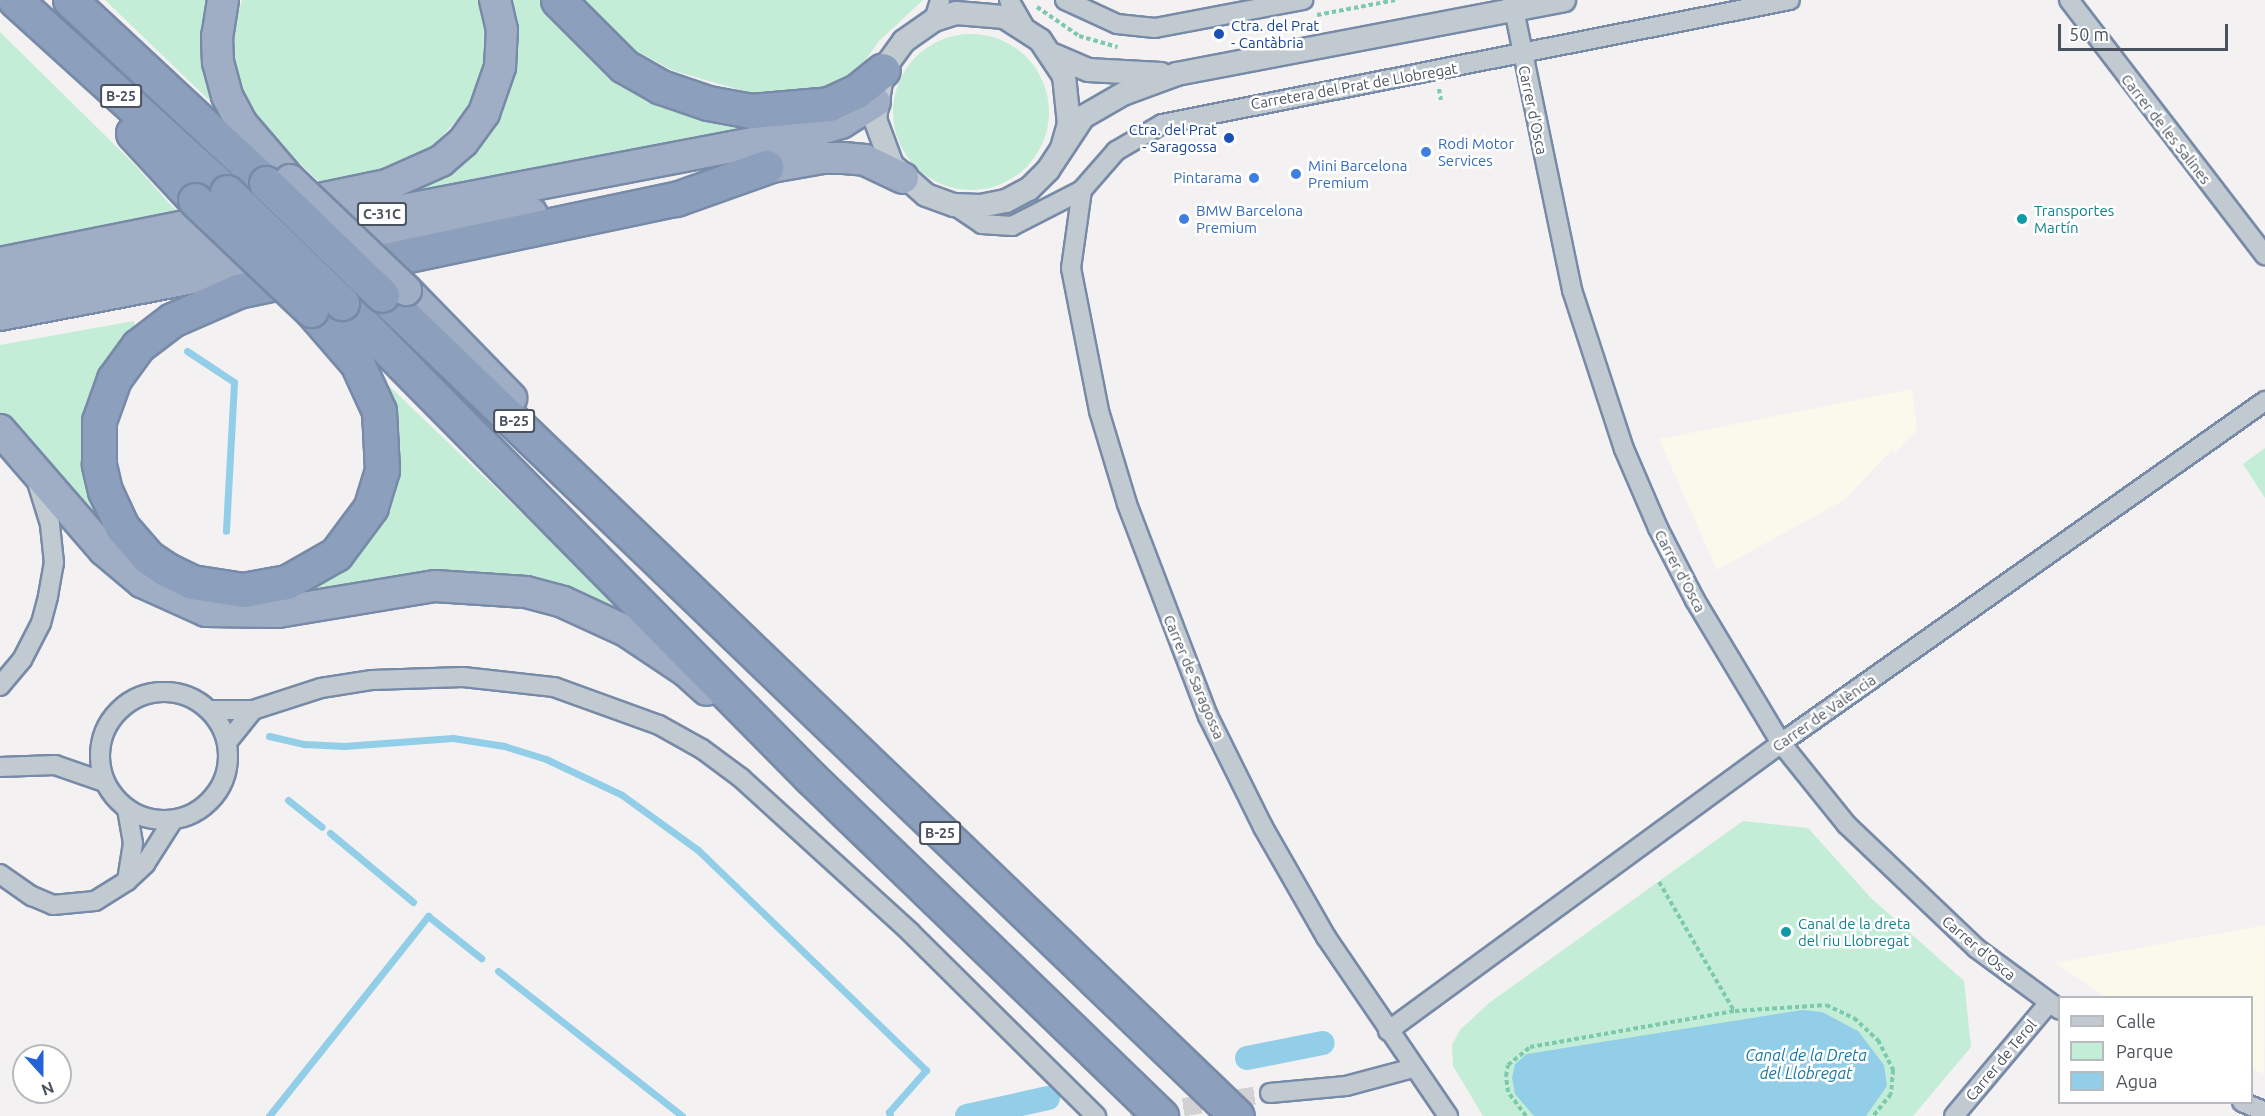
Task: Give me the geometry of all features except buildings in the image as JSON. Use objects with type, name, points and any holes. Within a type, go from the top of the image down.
[{"type":"highway","points":[[9,0],[195,200],[327,306],[379,411],[384,449],[371,507],[336,554],[305,576],[243,590],[192,582],[148,557],[122,528],[105,491],[99,464],[99,421],[114,379],[138,346],[172,320],[238,291]]},
{"type":"highway","name":"B-25","points":[[15,0],[227,192],[327,306],[1161,1116]]},
{"type":"highway","name":"B-25","points":[[70,0],[278,182],[394,293],[646,547],[886,783],[1237,1116]]},
{"type":"highway","points":[[223,0],[217,45],[227,96],[278,182]]},
{"type":"highway","points":[[0,263],[357,193],[387,185],[441,161],[463,142],[494,91],[502,30],[495,0]]},
{"type":"highway","points":[[558,0],[624,66],[661,87],[708,103],[751,111],[829,104],[857,91],[883,70]]},
{"type":"highway","name":"C-31C","points":[[0,287],[810,132],[841,123],[875,102]]},
{"type":"highway","name":"C-31C","points":[[0,315],[766,167],[843,158],[865,160],[903,178]]},
{"type":"highway","points":[[0,329],[179,297],[238,291],[676,199],[766,167]]},
{"type":"highway","points":[[0,430],[105,550],[142,582],[206,610],[278,612],[435,586],[517,591],[563,602],[626,631],[686,671],[811,778]]},
{"type":"street","points":[[1009,0],[1025,28],[1053,55],[1064,76],[1069,100],[1069,124],[1062,148]]},
{"type":"street","points":[[1065,0],[1117,24],[1155,28],[1303,0]]},
{"type":"street","points":[[1025,28],[980,13],[956,14],[937,10],[904,40],[883,70],[875,102],[884,150],[903,178],[926,195],[954,205],[980,206],[1014,197],[1048,170],[1083,117],[1123,94],[1177,74],[1512,5],[1564,0]]},
{"type":"street","name":"Carretera del Prat de Llobregat","points":[[954,205],[982,224],[1012,226],[1082,190],[1116,151],[1162,124],[1522,55],[1790,0]]},
{"type":"street","name":"Carrer de les Salines","points":[[2069,0],[2265,255]]},
{"type":"street","name":"Carrer d'Osca","points":[[1512,5],[1572,291],[1624,448],[1658,528],[1695,600],[1781,743],[1876,856],[1976,948],[2054,1007]]},
{"type":"street","points":[[1053,55],[1088,70],[1177,74]]},
{"type":"street","name":"Carrer de Saragossa","points":[[1082,190],[1071,268],[1074,299],[1099,411],[1131,514],[1208,716],[1263,827],[1326,937],[1413,1068],[1448,1116]]},
{"type":"street","name":"Carrer de València","points":[[1388,1031],[1781,743],[2265,401]]},
{"type":"street","points":[[0,686],[22,660],[41,624],[54,563],[50,524],[34,471]]},
{"type":"street","points":[[210,710],[253,710],[321,688],[409,676],[463,677],[554,687],[658,726],[702,749],[741,778],[910,932],[1096,1116]]},
{"type":"street","points":[[170,691],[192,697],[210,710],[228,741],[229,762],[223,783],[211,801],[194,814],[173,820],[141,817],[127,809],[104,782],[99,760],[102,738],[111,718],[128,702],[148,693],[170,691]]},
{"type":"street","points":[[228,741],[253,710]]},
{"type":"street","points":[[0,767],[55,765],[104,782]]},
{"type":"street","points":[[127,809],[133,843],[127,881]]},
{"type":"street","points":[[0,874],[32,896],[53,905],[95,901],[127,881],[145,864],[173,820]]},
{"type":"street","name":"Carrer de Terol","points":[[1954,1116],[2054,1007]]},
{"type":"street","points":[[1270,1093],[1338,1087],[1413,1068]]},
{"type":"street","points":[[2247,1104],[2265,1112]]},
{"type":"path","points":[[1659,882],[1735,1011]]},
{"type":"path","points":[[1526,1116],[1508,1092],[1506,1076],[1508,1065],[1524,1050],[1735,1011],[1826,1005],[1854,1018],[1878,1040],[1893,1070],[1891,1094],[1873,1116]]},
{"type":"shaded area","points":[[1912,389],[1917,430],[1896,452],[1892,450],[1844,500],[1717,570],[1659,439]]},
{"type":"shaded area","points":[[2265,925],[2264,1074],[2253,1069],[2253,996],[2104,996],[2055,963]]},
{"type":"green space","points":[[105,0],[212,0],[218,108],[215,106]]},
{"type":"green space","points":[[242,0],[480,0],[486,17],[483,70],[467,109],[433,146],[361,178],[323,185],[278,144],[253,111],[236,73],[232,37]]},
{"type":"green space","points":[[508,0],[545,0],[593,51],[803,121],[346,208],[490,130],[508,88]]},
{"type":"green space","points":[[581,0],[923,0],[878,42],[854,77],[824,88],[758,95],[674,71],[636,51],[601,27]]},
{"type":"green space","points":[[0,32],[135,165],[178,213],[0,248]]},
{"type":"green space","points":[[971,34],[1001,39],[1026,57],[1044,82],[1049,112],[1044,142],[1026,167],[1001,185],[971,190],[941,185],[916,167],[898,142],[893,112],[898,82],[916,57],[941,39]]},
{"type":"green space","points":[[134,321],[136,331],[114,354],[107,533],[0,414],[0,345]]},
{"type":"green space","points":[[386,383],[626,613],[623,617],[404,577],[300,593],[396,463],[397,431]]},
{"type":"green space","points":[[2265,448],[2265,498],[2243,464]]},
{"type":"green space","points":[[1743,821],[1808,828],[1871,898],[1964,981],[1971,1047],[1913,1116],[1483,1116],[1453,1066],[1452,1045],[1460,1030],[1489,1003]]},
{"type":"water","name":"Canal de la Dreta del Llobregat","points":[[1802,1010],[1822,1012],[1858,1031],[1884,1065],[1887,1086],[1866,1116],[1534,1116],[1515,1094],[1512,1078],[1515,1064],[1527,1054]]},
{"type":"waterway","points":[[187,351],[234,382],[226,531]]},
{"type":"waterway","points":[[269,736],[304,744],[344,746],[453,738],[504,746],[546,759],[622,795],[698,850],[926,1070],[889,1112],[890,1116]]},
{"type":"waterway","points":[[288,800],[322,827]]},
{"type":"waterway","points":[[330,833],[413,902]]},
{"type":"waterway","points":[[269,1116],[428,916],[481,958]]},
{"type":"waterway","points":[[498,971],[682,1116]]},
{"type":"waterway","name":"Canal de la Dreta del Llobregat","points":[[1247,1058],[1323,1043]]},
{"type":"waterway","name":"Canal de la Dreta del Llobregat","points":[[967,1116],[1048,1098]]},
{"type":"waterway","points":[[1016,1105],[1019,1113]]},
{"type":"tunnel","points":[[1130,1116],[1270,1093]]},
{"type":"place","name":"Ctra. del Prat - Cantàbria","points":[[1219,34]]},
{"type":"place","name":"Ctra. del Prat - Saragossa","points":[[1229,138]]},
{"type":"place","name":"Rodi Motor Services","points":[[1426,152]]},
{"type":"place","name":"Mini Barcelona Premium","points":[[1296,174]]},
{"type":"place","name":"Pintarama","points":[[1254,178]]},
{"type":"place","name":"BMW Barcelona Premium","points":[[1184,219]]},
{"type":"place","name":"Transportes Martín","points":[[2022,219]]},
{"type":"place","name":"Canal de la dreta del riu Llobregat","points":[[1786,932]]}]
